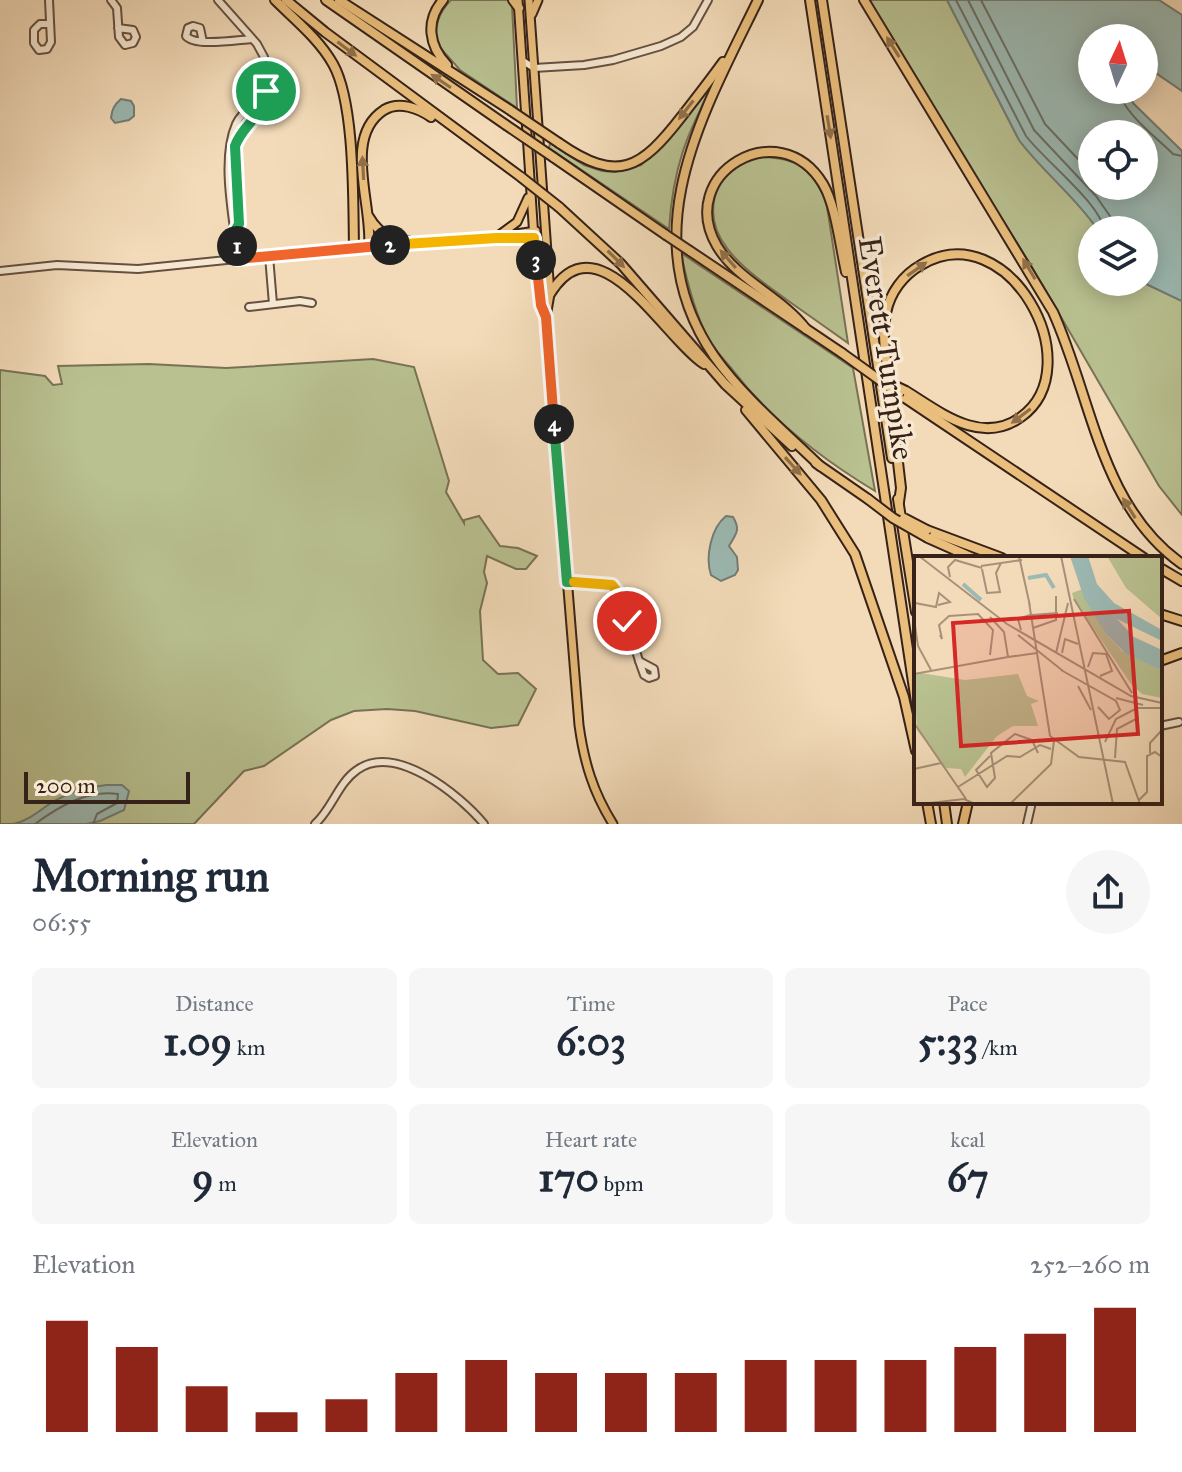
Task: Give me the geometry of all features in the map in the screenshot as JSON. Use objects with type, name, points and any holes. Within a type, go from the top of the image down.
[{"type":"highway","points":[[275,0],[324,50],[337,71],[344,91],[354,247]]},
{"type":"highway","points":[[286,0],[559,207],[621,264],[714,371],[821,500],[855,554],[904,697],[914,742]]},
{"type":"highway","points":[[326,0],[874,377],[902,392],[961,424],[978,429],[1010,424],[1031,409],[1045,381],[1040,323],[1029,300],[1008,275],[975,257],[943,256],[909,274],[890,300],[885,319],[885,352],[901,488],[899,502]]},
{"type":"highway","points":[[339,0],[595,164],[614,166],[638,161],[657,147],[733,48]]},
{"type":"highway","points":[[443,0],[432,21],[432,39],[441,59],[455,75]]},
{"type":"highway","points":[[758,0],[699,126],[684,171],[676,213],[675,246],[696,322],[713,354],[751,400],[820,466]]},
{"type":"highway","name":"Everett Turnpike","points":[[810,0],[914,689]]},
{"type":"highway","name":"Everett Turnpike","points":[[822,0],[914,596]]},
{"type":"highway","points":[[864,0],[1053,312],[1117,489],[1150,537],[1182,564]]},
{"type":"highway","points":[[369,246],[363,139],[374,117],[390,107],[410,106],[425,112],[497,159]]},
{"type":"highway","points":[[806,329],[797,316],[737,270],[716,245],[711,233],[708,208],[715,183],[732,164],[749,155],[768,152],[787,155],[804,164],[818,177],[830,200],[859,324]]},
{"type":"highway","points":[[366,210],[376,227],[386,236],[398,241],[419,243]]},
{"type":"highway","points":[[550,294],[567,272],[587,267],[605,272],[634,293],[696,359],[714,371]]},
{"type":"highway","points":[[725,384],[792,447],[868,499],[969,556]]},
{"type":"highway","points":[[902,392],[1141,556]]},
{"type":"highway","points":[[928,534],[996,556]]},
{"type":"highway","points":[[908,548],[914,564]]},
{"type":"highway","points":[[1162,569],[1182,581]]},
{"type":"highway","points":[[1162,615],[1182,621]]},
{"type":"highway","points":[[1162,660],[1182,653]]},
{"type":"highway","points":[[929,804],[933,824]]},
{"type":"highway","points":[[944,804],[947,824]]},
{"type":"highway","points":[[963,824],[968,804]]},
{"type":"main road","points":[[529,0],[550,294],[546,317],[582,749],[592,786],[613,824]]},
{"type":"main road","points":[[531,20],[538,0]]},
{"type":"main road","points":[[517,3],[534,235],[541,305],[546,317]]},
{"type":"main road","points":[[496,238],[517,222],[530,190]]},
{"type":"main road","points":[[354,247],[546,234]]},
{"type":"street","points":[[49,0],[51,45],[39,50],[34,43],[34,30],[40,24],[50,24]]},
{"type":"street","points":[[111,0],[117,8]]},
{"type":"street","points":[[118,28],[117,8],[121,0]]},
{"type":"street","points":[[218,0],[261,50],[266,63],[266,91],[257,117],[236,143],[239,224],[235,231]]},
{"type":"street","points":[[523,61],[534,68],[596,63],[661,46],[681,37],[693,27],[708,0]]},
{"type":"street","points":[[203,42],[252,39]]},
{"type":"street","points":[[534,58],[552,67]]},
{"type":"street","points":[[238,259],[230,142],[240,118],[266,91]]},
{"type":"street","points":[[0,271],[48,265],[138,269],[354,247]]},
{"type":"street","points":[[269,256],[273,304]]},
{"type":"street","points":[[249,307],[312,303]]},
{"type":"street","points":[[567,582],[604,582],[618,590],[639,661]]},
{"type":"street","points":[[1162,726],[1179,722]]},
{"type":"street","points":[[328,824],[318,821],[356,770],[385,762],[406,766],[438,783],[484,824]]},
{"type":"street","points":[[1027,824],[1032,804]]},
{"type":"green space","points":[[451,0],[509,0],[512,5],[517,108],[460,70],[436,43],[438,20]]},
{"type":"green space","points":[[866,0],[947,0],[1019,140],[1087,216],[1078,216],[1078,296],[1158,296],[1158,290],[1182,301],[1182,515],[1159,486],[1032,267]]},
{"type":"green space","points":[[714,83],[682,153],[669,229],[549,148],[550,143],[584,165],[602,171],[615,172],[641,165]]},
{"type":"green space","points":[[762,157],[785,160],[802,167],[815,180],[826,200],[848,343],[758,279],[721,239],[713,206],[718,188],[736,167]]},
{"type":"green space","points":[[681,253],[853,368],[875,491],[816,451],[780,421],[720,355],[700,320]]},
{"type":"green space","points":[[373,359],[414,367],[449,481],[446,492],[464,523],[464,520],[479,516],[500,546],[518,548],[537,556],[526,569],[516,569],[487,556],[484,572],[487,583],[480,611],[483,660],[498,674],[518,673],[536,689],[518,725],[491,728],[415,711],[354,711],[331,720],[264,766],[244,771],[194,824],[0,824],[0,370],[45,376],[53,385],[62,384],[58,366],[149,364],[226,368]]},
{"type":"water","points":[[947,0],[1159,0],[1182,15],[1182,91],[1158,75],[1158,24],[1078,24],[1078,104],[1134,104],[1150,120],[1078,120],[1078,200],[1158,200],[1158,128],[1182,151],[1182,301],[1158,290],[1158,216],[1087,216],[1019,140]]},
{"type":"water","points":[[121,99],[131,101],[134,116],[115,123],[111,118],[112,112]]},
{"type":"water","points":[[726,516],[733,517],[737,525],[737,532],[729,546],[737,557],[738,570],[735,575],[721,581],[711,575],[709,552],[716,528]]},
{"type":"water","points":[[106,785],[122,785],[129,791],[124,810],[100,821],[86,824],[13,824],[30,818],[66,795]]},
{"type":"route","points":[[266,91],[259,114],[235,146],[238,259],[364,246],[534,238],[541,305],[546,317],[567,582],[604,582],[612,585],[622,598],[627,621]]}]
